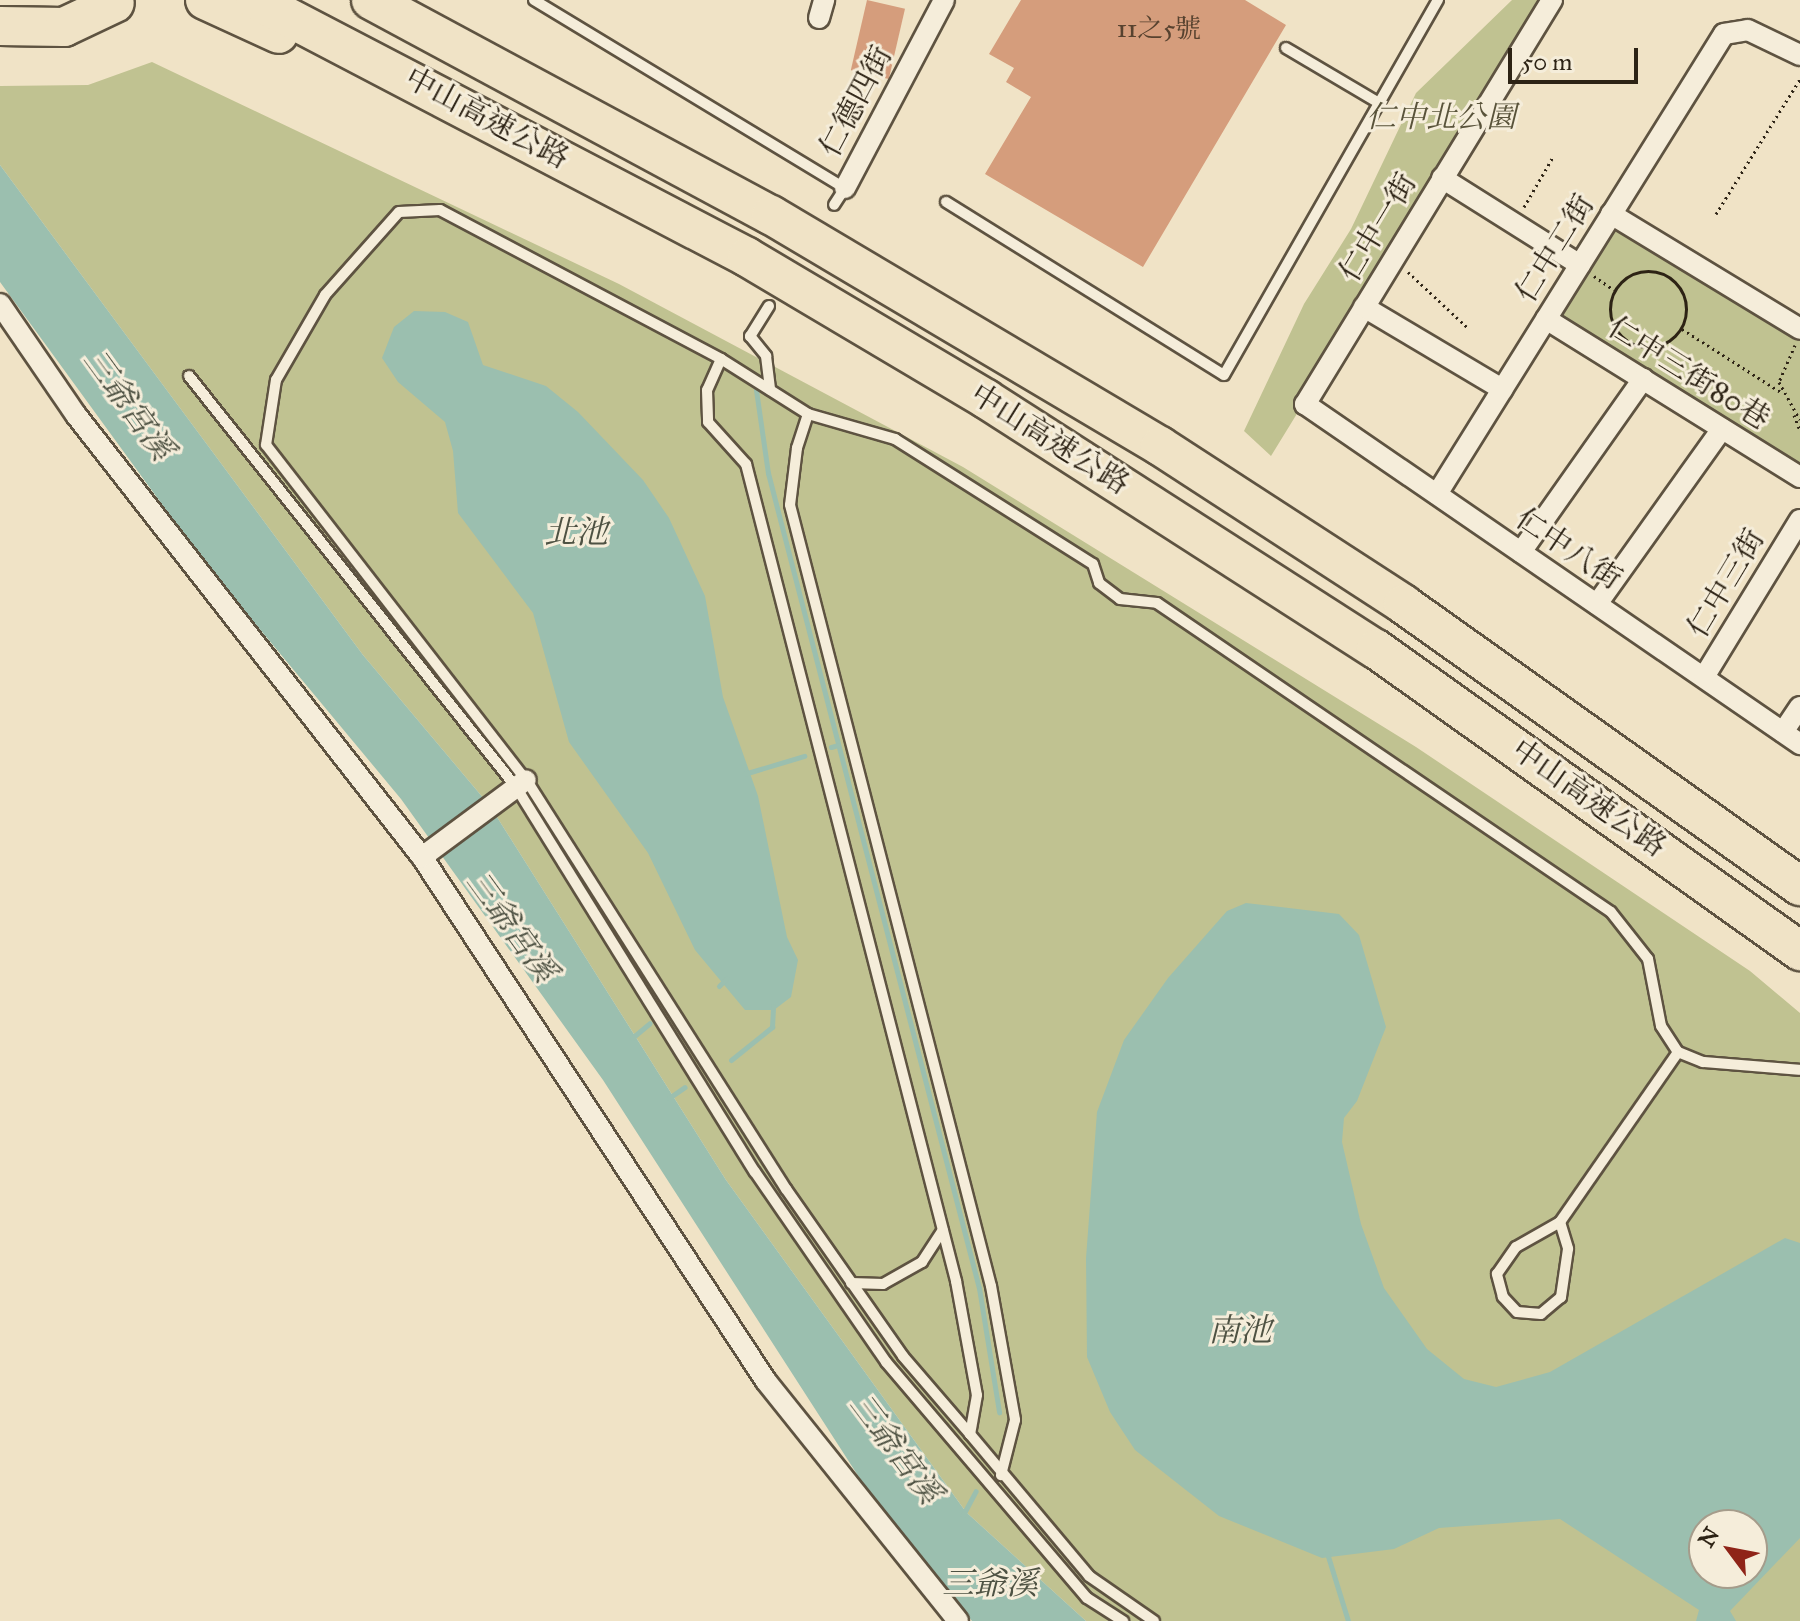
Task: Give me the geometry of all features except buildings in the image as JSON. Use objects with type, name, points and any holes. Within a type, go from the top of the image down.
[{"type":"highway","points":[[205,0],[629,211],[747,257]]},
{"type":"highway","name":"中山高速公路","points":[[255,0],[747,257],[1149,500],[1402,667],[1800,951]]},
{"type":"highway","name":"中山高速公路","points":[[371,0],[771,215],[1012,354],[1403,604],[1800,886]]},
{"type":"highway","points":[[426,0],[781,194],[1012,354]]},
{"type":"highway","points":[[0,26],[64,27],[115,3]]},
{"type":"street","name":"仁德四街","points":[[840,197],[944,0]]},
{"type":"street","name":"仁中一街","points":[[1305,404],[1552,0]]},
{"type":"street","name":"仁中二街","points":[[1437,494],[1724,34],[1748,30],[1800,55]]},
{"type":"street","points":[[1442,178],[1580,265]]},
{"type":"street","points":[[1611,214],[1800,329]]},
{"type":"street","points":[[0,304],[76,415],[427,854],[766,1381],[958,1621]]},
{"type":"street","points":[[1364,307],[1502,389]]},
{"type":"street","name":"仁中三街80巷","points":[[1546,319],[1800,477]]},
{"type":"street","points":[[1521,552],[1643,379]]},
{"type":"street","name":"仁中八街","points":[[1305,404],[1792,738]]},
{"type":"street","points":[[1597,604],[1722,429]]},
{"type":"street","name":"仁中三街","points":[[1704,677],[1800,520]]},
{"type":"street","points":[[1792,738],[1800,707]]},
{"type":"street","points":[[427,854],[517,788]]},
{"type":"lane","points":[[534,0],[840,197]]},
{"type":"lane","points":[[946,202],[1224,375],[1438,0]]},
{"type":"lane","points":[[1286,48],[1379,103]]},
{"type":"lane","points":[[1154,1621],[1089,1576],[903,1356],[786,1189],[517,788],[266,445],[276,380],[325,295],[399,212],[440,210],[721,359],[808,414],[895,439],[1093,564],[1099,583],[1120,599],[1157,603],[1611,912],[1648,959],[1661,1026],[1678,1052],[1703,1062],[1800,1070]]},
{"type":"lane","points":[[769,306],[750,336],[766,356],[770,390]]},
{"type":"lane","points":[[721,359],[707,390],[708,422],[746,464],[943,1230],[977,1395],[970,1434]]},
{"type":"lane","points":[[189,376],[517,788],[755,1172],[886,1362],[1087,1598],[1123,1621]]},
{"type":"lane","points":[[808,414],[797,448],[790,505],[991,1286],[1015,1420],[1001,1475]]},
{"type":"lane","points":[[1560,1222],[1568,1249],[1561,1297],[1541,1314],[1517,1312],[1503,1297],[1497,1274],[1516,1247],[1560,1222],[1678,1052]]},
{"type":"lane","points":[[851,1283],[883,1284],[922,1262],[943,1230]]},
{"type":"path","points":[[1716,214],[1800,79]]},
{"type":"path","points":[[1514,224],[1553,157]]},
{"type":"path","points":[[1394,258],[1467,327]]},
{"type":"path","points":[[1580,265],[1614,290]]},
{"type":"path","points":[[1640,269],[1658,273],[1684,294],[1682,329],[1663,345],[1632,343],[1611,315],[1609,301],[1614,290],[1624,275],[1640,269]]},
{"type":"path","points":[[1682,329],[1781,392]]},
{"type":"path","points":[[1800,336],[1779,382],[1800,431]]},
{"type":"path","points":[[1794,415],[1800,420]]},
{"type":"green space","name":"仁中北公園","points":[[1512,0],[1551,0],[1271,456],[1244,431],[1304,304],[1351,229],[1416,93]]},
{"type":"green space","points":[[152,62],[619,284],[963,467],[1416,747],[1750,971],[1800,1013],[1800,1621],[1086,1621],[966,1512],[726,1180],[490,806],[363,655],[0,165],[0,86],[88,85]]},
{"type":"green space","points":[[1611,214],[1800,329],[1800,477],[1546,319]]},
{"type":"water","name":"三爺溪","points":[[0,165],[363,655],[490,806],[726,1180],[966,1512],[1086,1621],[972,1621],[875,1502],[603,1080],[401,799],[204,562],[0,282]]},
{"type":"water","name":"北池","points":[[414,311],[445,312],[468,322],[483,365],[546,386],[578,412],[643,480],[669,518],[705,596],[723,697],[758,796],[787,937],[798,960],[791,997],[774,1010],[745,1010],[695,950],[648,853],[569,742],[533,613],[458,513],[453,451],[445,422],[398,382],[382,358],[394,327]]},
{"type":"water","name":"南池","points":[[1246,903],[1339,914],[1359,935],[1386,1027],[1357,1101],[1344,1118],[1342,1142],[1361,1224],[1384,1288],[1427,1349],[1464,1379],[1496,1387],[1550,1372],[1785,1238],[1800,1243],[1800,1538],[1768,1571],[1768,1509],[1688,1509],[1688,1589],[1751,1589],[1730,1611],[1736,1621],[1696,1621],[1699,1610],[1560,1519],[1439,1528],[1394,1549],[1322,1558],[1219,1516],[1135,1450],[1110,1412],[1087,1357],[1086,1258],[1097,1112],[1124,1040],[1168,978],[1227,911]]},
{"type":"waterway","points":[[756,390],[768,473],[979,1288],[999,1412]]},
{"type":"waterway","points":[[831,747],[838,745]]},
{"type":"waterway","points":[[744,774],[804,756]]},
{"type":"waterway","points":[[719,986],[727,978]]},
{"type":"waterway","points":[[731,1060],[772,1027],[773,1006]]},
{"type":"waterway","points":[[632,1038],[650,1023]]},
{"type":"waterway","points":[[669,1098],[685,1087]]},
{"type":"waterway","points":[[963,1515],[976,1491]]},
{"type":"waterway","points":[[1327,1553],[1348,1621]]},
{"type":"water label","name":"三爺宮溪","points":[[128,405]]},
{"type":"water label","name":"三爺宮溪","points":[[511,927]]},
{"type":"water label","name":"三爺宮溪","points":[[895,1449]]}]
